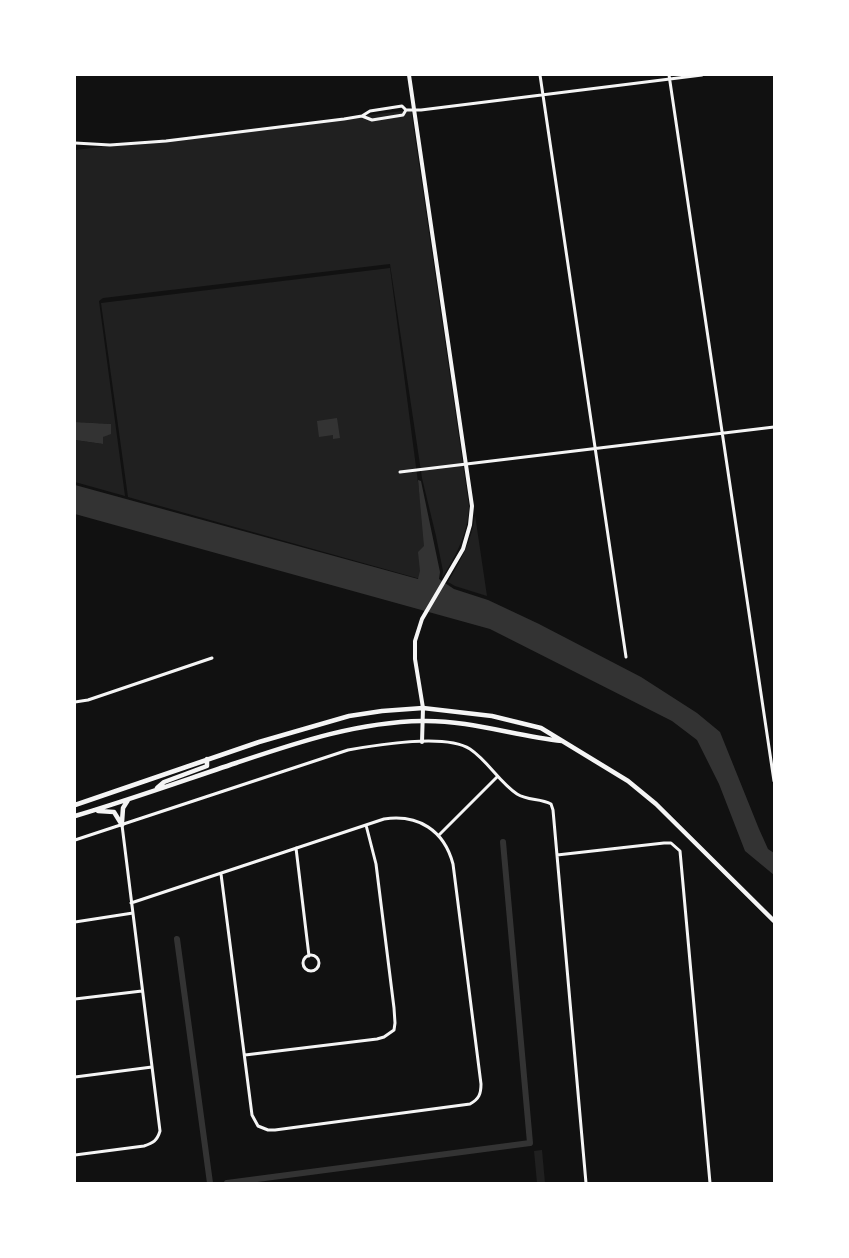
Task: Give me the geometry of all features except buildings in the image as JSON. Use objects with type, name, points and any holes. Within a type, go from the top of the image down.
[{"type":"main road","points":[[75,805],[259,742],[349,716],[423,708],[510,719],[541,729],[614,771],[644,794],[774,921]]},
{"type":"main road","points":[[75,816],[342,730],[383,723],[458,722],[538,739],[564,742]]},
{"type":"main road","points":[[155,790],[164,782],[207,766],[207,759]]},
{"type":"main road","points":[[122,825],[123,808],[128,799]]},
{"type":"main road","points":[[92,811],[113,811],[122,825]]},
{"type":"street","points":[[409,75],[472,506],[470,525],[463,549],[422,618],[414,650],[423,708],[422,742]]},
{"type":"street","points":[[540,75],[626,657]]},
{"type":"street","points":[[75,143],[110,145],[166,141],[362,116],[370,111],[402,106],[406,110],[669,77],[702,75]]},
{"type":"street","points":[[669,77],[774,781]]},
{"type":"street","points":[[362,116],[372,120],[403,115],[406,110]]},
{"type":"street","points":[[400,472],[774,427]]},
{"type":"street","points":[[75,702],[88,700],[212,658]]},
{"type":"street","points":[[75,840],[348,750],[422,742],[456,744],[469,748],[498,777],[524,798],[551,804],[586,1183]]},
{"type":"street","points":[[439,835],[498,777]]},
{"type":"street","points":[[131,903],[384,819],[402,818],[416,821],[439,835],[447,847],[453,864],[481,1084],[481,1093],[477,1100],[470,1104],[275,1130],[258,1126],[252,1115],[221,874]]},
{"type":"street","points":[[75,1155],[152,1144],[160,1131],[122,825]]},
{"type":"street","points":[[245,1055],[377,1039],[394,1030],[394,1008],[376,864],[366,825]]},
{"type":"street","points":[[557,855],[664,843],[676,846],[681,855],[710,1183]]},
{"type":"street","points":[[296,848],[309,956]]},
{"type":"street","points":[[75,922],[133,913]]},
{"type":"street","points":[[309,956],[317,958],[319,962],[314,971],[309,971],[303,966],[305,958],[309,956]]},
{"type":"street","points":[[75,999],[142,991]]},
{"type":"street","points":[[75,1077],[152,1067]]},
{"type":"shaded area","points":[[411,110],[469,506],[464,535],[442,578],[443,571],[436,536],[422,478],[390,264],[103,298],[99,301],[125,496],[75,482],[75,440],[103,444],[103,437],[111,424],[75,422],[75,150]]},
{"type":"shaded area","points":[[390,268],[431,582],[128,497],[101,303]]},
{"type":"shaded area","points":[[337,418],[340,438],[333,439],[333,435],[319,437],[317,421]]},
{"type":"shaded area","points":[[75,422],[111,424],[111,434],[103,437],[103,444],[75,440]]},
{"type":"shaded area","points":[[418,480],[421,481],[440,572],[439,579],[454,589],[488,600],[539,624],[641,677],[697,713],[720,732],[759,829],[768,849],[774,853],[774,875],[745,851],[719,784],[697,740],[672,721],[490,629],[75,514],[75,485],[418,579],[420,571],[418,552],[424,546]]},
{"type":"shaded area","points":[[475,515],[487,596],[448,582],[465,550]]},
{"type":"shaded area","points":[[542,1150],[545,1183],[537,1183],[534,1151]]},
{"type":"waterway","points":[[227,1183],[530,1143],[503,842]]},
{"type":"waterway","points":[[177,939],[210,1183]]}]
